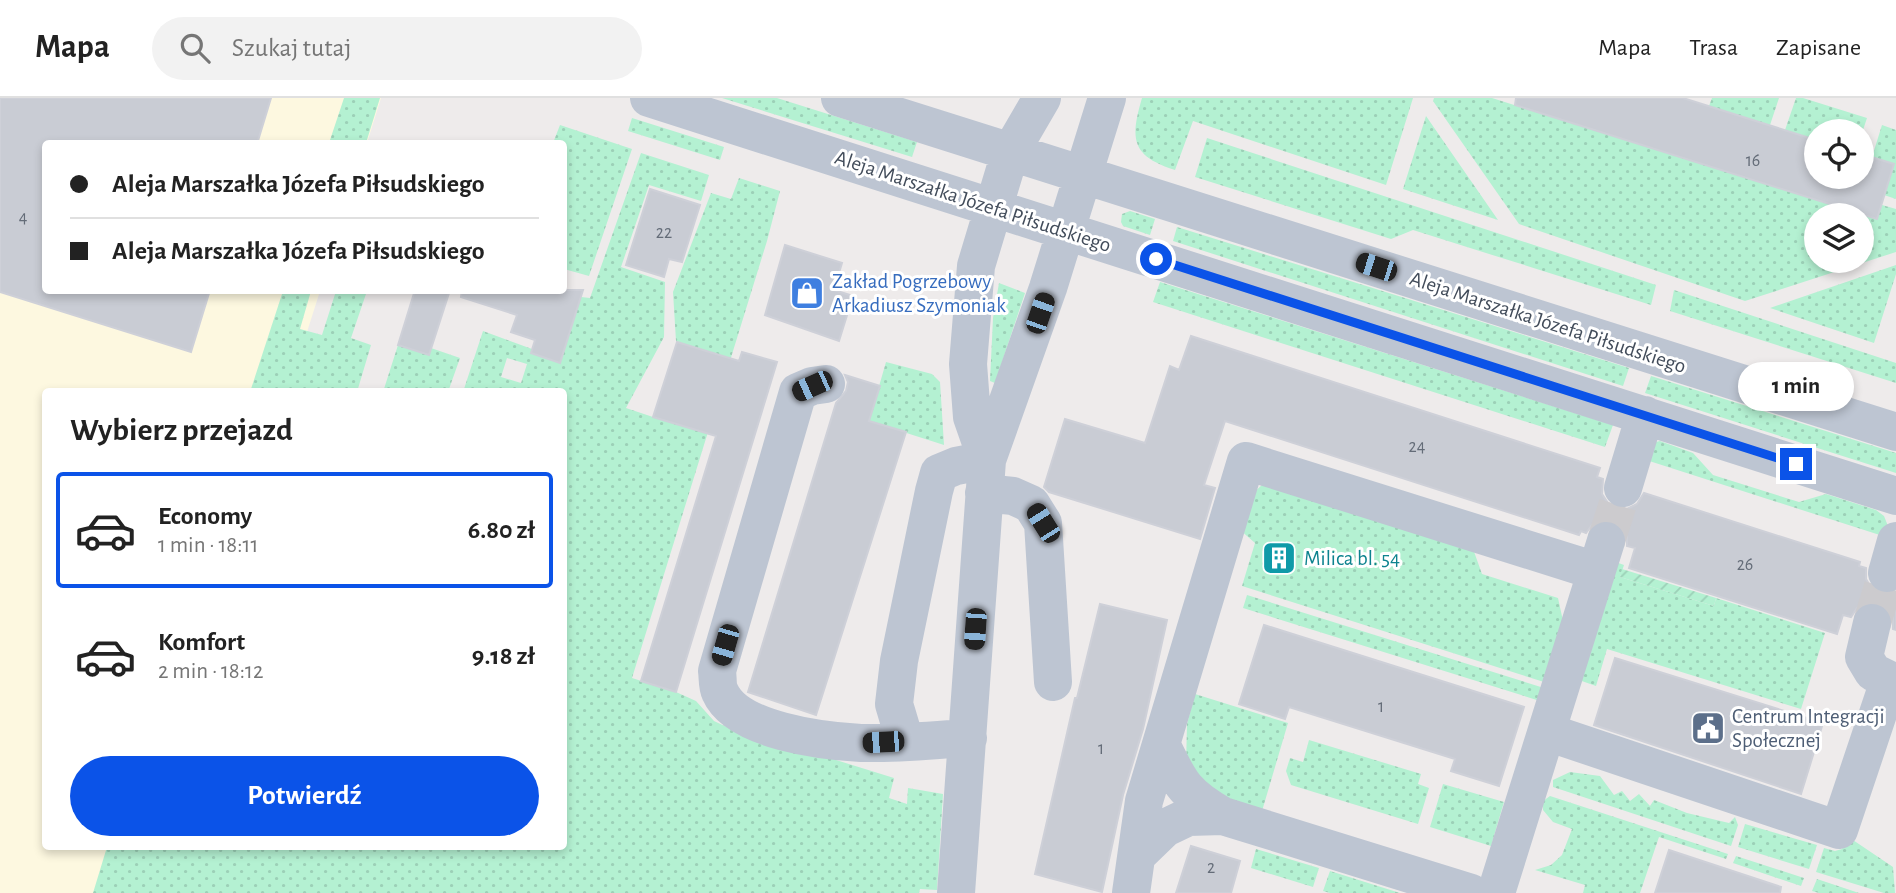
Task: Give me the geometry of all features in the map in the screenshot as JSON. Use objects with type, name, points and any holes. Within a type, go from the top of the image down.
[{"type":"street","name":"Aleja Marszałka Józefa Piłsudskiego","points":[[649,98],[1896,496]]},
{"type":"street","name":"Aleja Marszałka Józefa Piłsudskiego","points":[[840,98],[1896,432]]},
{"type":"street","points":[[985,477],[972,417],[968,364],[976,266],[1010,153],[1042,98]]},
{"type":"street","points":[[956,893],[985,477],[1085,176],[1107,98]]},
{"type":"street","points":[[826,384],[798,392],[717,671],[720,692],[738,713],[766,727],[809,737],[861,743],[968,738]]},
{"type":"street","points":[[1623,488],[1645,415]]},
{"type":"street","points":[[1131,893],[1144,801],[1247,461],[1602,556],[1496,893]]},
{"type":"street","points":[[905,741],[894,704],[899,661],[934,491],[940,473],[956,466],[985,477],[1013,496],[1031,504],[1043,523],[1053,682]]},
{"type":"street","points":[[1547,732],[1839,830],[1892,682],[1873,672],[1864,657],[1872,623]]},
{"type":"street","points":[[1162,746],[1178,781],[1197,802],[1223,816],[1471,893]]},
{"type":"street","points":[[1137,855],[1165,828],[1188,817],[1223,816]]},
{"type":"shaded area","points":[[0,98],[381,98],[368,140],[42,140],[42,294],[319,294],[289,388],[42,388],[42,850],[138,850],[124,893],[0,893]]},
{"type":"green space","points":[[344,98],[380,98],[367,140],[330,140]]},
{"type":"green space","points":[[722,98],[777,98],[917,142],[912,157]]},
{"type":"green space","points":[[1142,98],[1413,98],[1386,185],[1193,121],[1175,170],[1160,165],[1142,152],[1138,144],[1136,125]]},
{"type":"green space","points":[[1434,98],[1492,98],[1826,203],[1804,203],[1804,273],[1831,273],[1745,301],[1519,224],[1433,101]]},
{"type":"green space","points":[[1712,98],[1779,98],[1770,125],[1709,106]]},
{"type":"green space","points":[[1796,98],[1867,118],[1804,119],[1804,136],[1785,130]]},
{"type":"green space","points":[[1426,116],[1498,220],[1403,189]]},
{"type":"green space","points":[[632,118],[724,147],[720,160],[628,131]]},
{"type":"green space","points":[[560,125],[632,149],[589,276],[567,270],[567,140],[554,140]]},
{"type":"green space","points":[[1882,125],[1896,130],[1896,199],[1884,195],[1894,164],[1874,158]]},
{"type":"green space","points":[[1207,138],[1656,285],[1651,305],[1413,230],[1391,239],[1195,177]]},
{"type":"green space","points":[[641,153],[709,175],[701,201],[649,185],[621,267],[665,282],[664,337],[626,408],[653,417],[701,350],[676,341],[673,292],[711,193],[731,199],[739,178],[780,191],[767,241],[632,678],[696,701],[714,721],[748,737],[820,755],[894,778],[889,798],[907,804],[908,788],[943,794],[937,890],[920,889],[919,893],[93,893],[106,850],[567,850],[567,388],[464,388],[483,331],[532,349],[531,353],[560,363],[581,297],[590,298]],"holes":[[[507,358],[527,364],[521,383],[501,377]]]},
{"type":"green space","points":[[1882,205],[1896,209],[1896,252],[1874,259],[1874,218],[1877,219]]},
{"type":"green space","points":[[1130,211],[1155,219],[1150,235],[1123,226],[1122,214]]},
{"type":"green space","points":[[1177,227],[1629,368],[1623,386],[1173,241]]},
{"type":"green space","points":[[1896,265],[1896,274],[1874,343],[1770,308],[1874,273]]},
{"type":"green space","points":[[1160,282],[1613,425],[1605,447],[1153,302]]},
{"type":"green space","points":[[999,283],[1025,293],[995,383],[990,381],[993,318]]},
{"type":"green space","points":[[1674,290],[1896,363],[1896,383],[1670,311]]},
{"type":"green space","points":[[282,294],[310,294],[300,329],[322,335],[335,294],[366,294],[351,338],[371,345],[358,388],[251,388]]},
{"type":"green space","points":[[398,345],[429,355],[431,348],[460,358],[449,388],[384,388]]},
{"type":"green space","points":[[886,362],[932,374],[940,382],[944,445],[869,421]]},
{"type":"green space","points":[[1651,376],[1896,453],[1896,473],[1645,393]]},
{"type":"green space","points":[[1656,442],[1693,453],[1713,475],[1799,502],[1826,494],[1876,510],[1884,516],[1888,526],[1886,537],[1643,459]]},
{"type":"green space","points":[[1264,483],[1472,546],[1482,574],[1558,598],[1563,621],[1544,682],[1242,586],[1255,543],[1239,529],[1247,499]]},
{"type":"green space","points":[[1613,561],[1624,565],[1620,577],[1714,606],[1716,598],[1825,633],[1801,709],[1607,649],[1596,686],[1576,679]]},
{"type":"green space","points":[[1622,569],[1716,598],[1714,606],[1620,577]]},
{"type":"green space","points":[[1247,595],[1544,688],[1540,701],[1243,608]]},
{"type":"green space","points":[[1195,694],[1288,723],[1262,811],[1207,794],[1186,766],[1187,724]]},
{"type":"green space","points":[[1309,740],[1421,774],[1418,784],[1429,788],[1418,824],[1291,785],[1286,771],[1290,758],[1303,762]]},
{"type":"green space","points":[[1570,772],[1600,776],[1614,795],[1622,791],[1630,801],[1639,794],[1650,806],[1654,800],[1687,813],[1729,823],[1735,817],[1738,825],[1731,846],[1553,787],[1553,780]]},
{"type":"green space","points":[[1443,784],[1504,802],[1491,846],[1430,827]]},
{"type":"green space","points":[[1550,796],[1728,854],[1726,859],[1659,837],[1640,893],[1583,893],[1585,885],[1535,870],[1551,865],[1562,855],[1572,829],[1553,822],[1543,810],[1543,801]]},
{"type":"green space","points":[[1745,824],[1817,845],[1809,869],[1738,847]]},
{"type":"green space","points":[[1847,836],[1893,867],[1895,893],[1884,893],[1816,872],[1824,848],[1835,851],[1842,849]]},
{"type":"green space","points":[[1256,849],[1319,868],[1313,887],[1251,868]]},
{"type":"green space","points":[[1736,856],[1804,878],[1801,886],[1733,863]]},
{"type":"green space","points":[[1330,871],[1400,893],[1323,891]]},
{"type":"green space","points":[[1817,879],[1859,893],[1812,891]]},
{"type":"building","points":[[0,98],[271,98],[258,140],[42,140],[42,294],[209,294],[191,352],[0,292]]},
{"type":"building","points":[[1516,98],[1683,98],[1804,136],[1804,189],[1874,189],[1874,158],[1894,164],[1877,219],[1874,218],[1874,203],[1826,203],[1515,105]]},
{"type":"building","points":[[650,189],[700,205],[682,262],[669,259],[664,277],[626,265]]},
{"type":"building","name":"Zakład Pogrzebowy Arkadiusz Szymoniak","points":[[785,245],[842,263],[834,290],[853,296],[839,341],[765,315]]},
{"type":"building","points":[[567,290],[583,290],[560,363],[531,353],[535,340],[511,332],[517,315],[461,297],[461,294],[567,294]]},
{"type":"building","points":[[414,294],[449,294],[429,355],[398,345]]},
{"type":"building","points":[[1191,336],[1600,468],[1597,477],[1603,479],[1602,494],[1616,509],[1627,509],[1637,504],[1644,493],[1860,562],[1859,566],[1866,568],[1866,579],[1872,589],[1882,594],[1896,592],[1896,630],[1893,629],[1893,617],[1887,608],[1878,602],[1865,602],[1851,617],[1843,615],[1837,634],[1629,568],[1635,548],[1627,546],[1627,536],[1622,527],[1613,520],[1601,520],[1592,525],[1586,533],[1581,531],[1579,535],[1225,421],[1204,485],[1215,488],[1200,539],[1049,492],[1044,487],[1065,419],[1145,443],[1170,366],[1179,370]]},
{"type":"building","points":[[677,342],[739,361],[742,352],[777,362],[676,692],[641,681],[716,436],[653,417]]},
{"type":"building","points":[[845,375],[880,386],[869,421],[906,432],[816,715],[748,692],[836,403],[846,391],[848,382]]},
{"type":"building","points":[[1100,604],[1167,620],[1143,729],[1123,795],[1102,892],[1035,874],[1075,698]]},
{"type":"building","points":[[1264,625],[1524,707],[1499,786],[1451,771],[1455,759],[1289,707],[1285,719],[1239,704]]},
{"type":"building","name":"Centrum Integracji Społecznej","points":[[1615,658],[1823,723],[1801,794],[1594,725]]},
{"type":"building","points":[[1191,846],[1240,861],[1231,893],[1176,893]]},
{"type":"building","points":[[1669,850],[1781,887],[1780,893],[1655,893]]},
{"type":"tunnel","points":[[1606,541],[1623,488]]},
{"type":"tunnel","points":[[1872,623],[1887,573]]},
{"type":"place","name":"Zakład Pogrzebowy Arkadiusz Szymoniak","points":[[807,293]]},
{"type":"place","name":"Milica bl. 54","points":[[1279,558]]},
{"type":"place","name":"Centrum Integracji Społecznej","points":[[1708,728]]},
{"type":"route","points":[[1156,259],[1796,464]]}]
